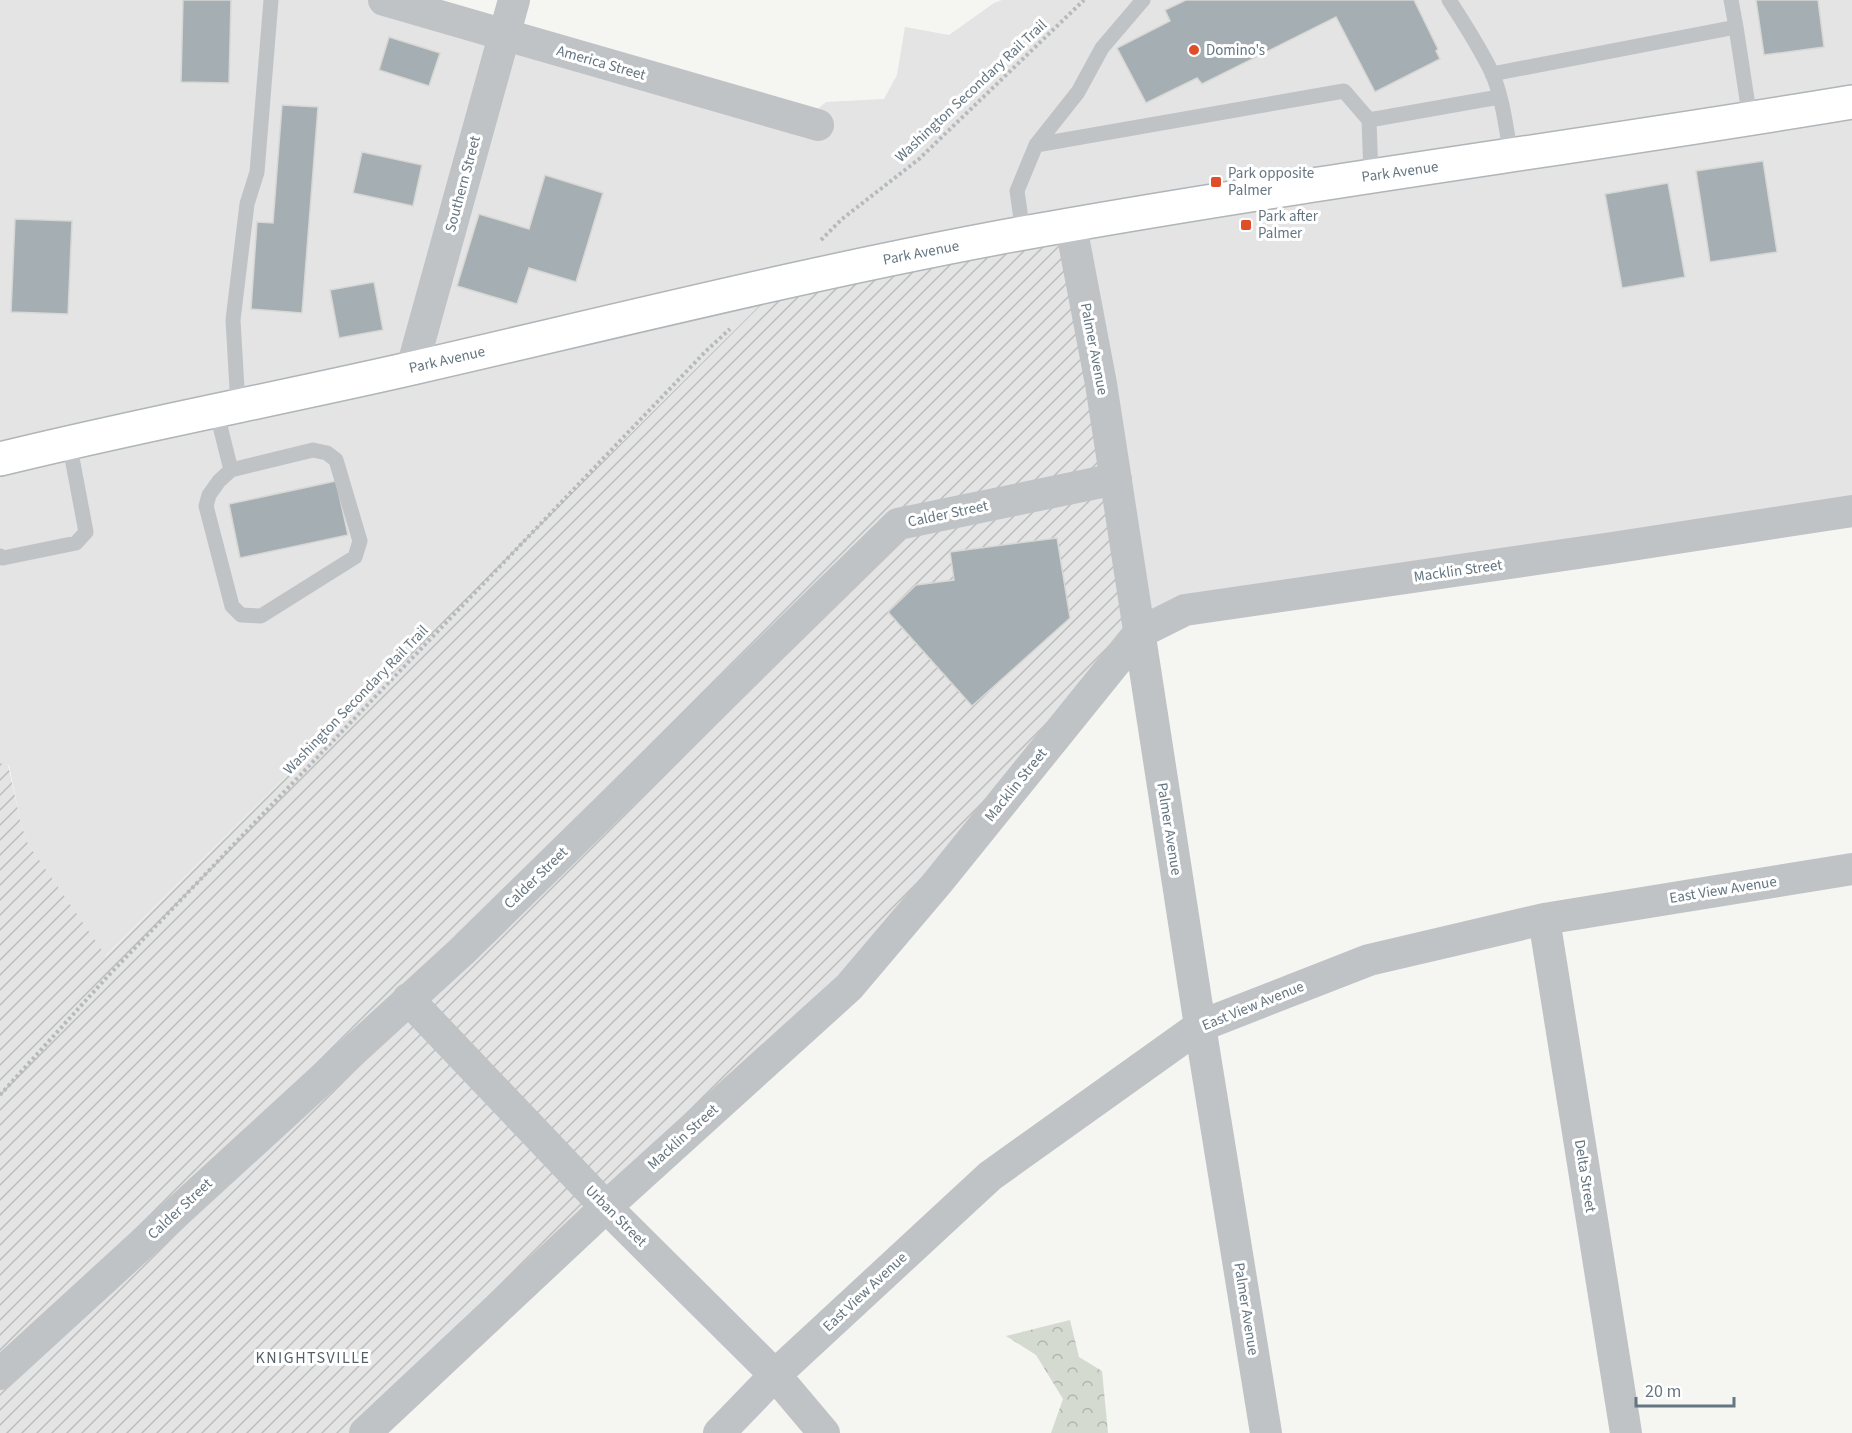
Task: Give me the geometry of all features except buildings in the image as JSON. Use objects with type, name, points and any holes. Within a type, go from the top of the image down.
[{"type":"main road","name":"Park Avenue","points":[[0,459],[412,368],[775,283],[1023,233],[1371,175],[1852,102]]},
{"type":"street","name":"America Street","points":[[384,0],[818,125]]},
{"type":"street","name":"Southern Street","points":[[412,368],[514,0]]},
{"type":"street","name":"Palmer Avenue","points":[[1071,226],[1101,384],[1200,1026],[1266,1433]]},
{"type":"street","name":"Calder Street","points":[[0,1374],[461,952],[898,524],[1116,479]]},
{"type":"street","name":"Macklin Street","points":[[365,1433],[606,1207],[849,987],[938,882],[1139,633],[1185,610],[1852,511]]},
{"type":"street","name":"East View Avenue","points":[[719,1433],[775,1375],[990,1176],[1200,1026],[1369,960],[1544,919],[1852,869]]},
{"type":"street","name":"Delta Street","points":[[1544,919],[1626,1433]]},
{"type":"street","name":"Urban Street","points":[[408,999],[606,1207],[775,1375],[824,1433]]},
{"type":"lane","points":[[231,470],[227,408],[233,320],[246,204],[257,172],[271,0]]},
{"type":"lane","points":[[1023,233],[1017,190],[1036,145],[1078,92],[1102,48],[1143,0]]},
{"type":"lane","points":[[1449,0],[1492,74],[1511,155]]},
{"type":"lane","points":[[1731,0],[1750,119]]},
{"type":"lane","points":[[1492,74],[1736,27]]},
{"type":"lane","points":[[1036,145],[1344,91],[1369,120],[1371,175]]},
{"type":"lane","points":[[1369,120],[1498,97]]},
{"type":"lane","points":[[0,556],[3,558],[76,543],[86,532],[69,442]]},
{"type":"lane","points":[[314,450],[327,453],[336,459],[360,541],[356,556],[261,616],[241,615],[232,606],[206,506],[209,495],[231,470],[314,450]]},
{"type":"path","name":"Washington Secondary Rail Trail","points":[[817,243],[842,219],[919,159],[1084,0]]},
{"type":"path","name":"Washington Secondary Rail Trail","points":[[0,1095],[108,976],[689,368],[733,325]]},
{"type":"shaded area","points":[[0,0],[399,0],[806,119],[826,102],[884,99],[897,75],[905,27],[949,35],[994,3],[1002,0],[1852,0],[1852,508],[1144,624],[776,289],[105,956],[28,844],[21,824],[9,765],[0,763]]},
{"type":"shaded area","points":[[1062,238],[1144,624],[859,975],[364,1433],[0,1433],[0,763],[8,765],[21,824],[28,844],[106,956],[776,289]]},
{"type":"green space","points":[[1070,1320],[1079,1357],[1102,1371],[1108,1433],[1051,1433],[1063,1399],[1036,1355],[1006,1336]]},
{"type":"place","name":"Domino's","points":[[1194,50]]},
{"type":"place","name":"Park opposite Palmer","points":[[1216,182]]},
{"type":"place","name":"Park after Palmer","points":[[1246,225]]},
{"type":"district","name":"KNIGHTSVILLE","points":[[313,1358]]}]
